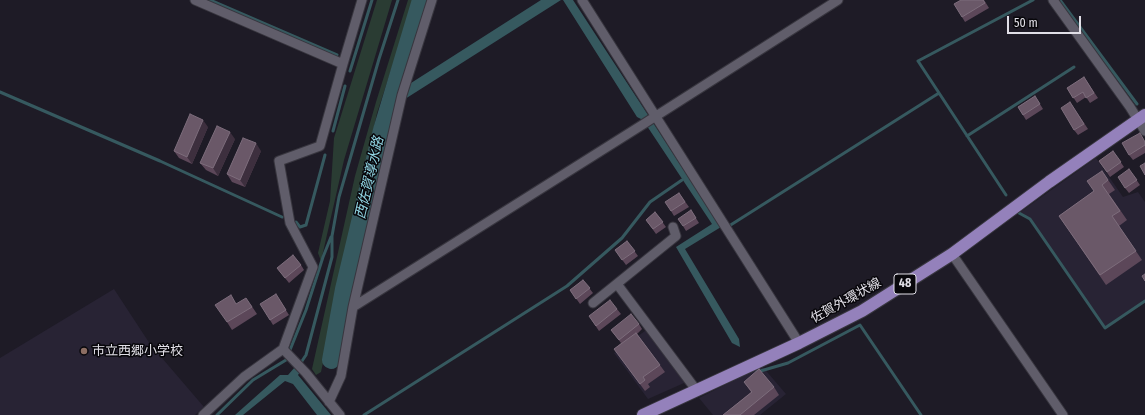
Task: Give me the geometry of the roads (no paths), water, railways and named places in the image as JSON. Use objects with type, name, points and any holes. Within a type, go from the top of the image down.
[{"type":"main road","name":"佐賀外環状線","points":[[647,414],[800,343],[862,311],[952,254],[1049,182],[1141,117]]},
{"type":"street","points":[[196,0],[343,64]]},
{"type":"street","points":[[203,415],[244,377],[283,349],[312,267],[290,223],[279,161],[320,146],[362,0]]},
{"type":"street","points":[[329,402],[341,376],[352,307],[402,95],[432,0]]},
{"type":"street","points":[[582,0],[800,343]]},
{"type":"street","points":[[352,307],[656,117],[838,0]]},
{"type":"street","points":[[1053,0],[1141,117],[1145,131]]},
{"type":"street","points":[[593,304],[676,236],[673,227]]},
{"type":"street","points":[[952,254],[1063,415]]},
{"type":"street","points":[[616,284],[697,391]]},
{"type":"street","points":[[283,349],[306,373],[340,415]]},
{"type":"waterway","points":[[210,0],[337,55]]},
{"type":"waterway","points":[[350,71],[372,0]]},
{"type":"waterway","points":[[300,364],[306,355],[332,257],[332,236],[339,197],[379,59],[398,0]]},
{"type":"waterway","name":"西佐賀導水路","points":[[331,360],[344,289],[382,130],[421,0]]},
{"type":"waterway","points":[[1006,195],[918,61],[1033,0]]},
{"type":"waterway","points":[[1060,0],[1137,104]]},
{"type":"waterway","points":[[967,136],[1074,67]]},
{"type":"waterway","points":[[333,131],[345,86]]},
{"type":"waterway","points":[[0,92],[160,161],[282,217]]},
{"type":"waterway","points":[[729,226],[939,93]]},
{"type":"waterway","points":[[296,222],[300,227],[306,225],[325,155]]},
{"type":"waterway","points":[[364,415],[567,286],[622,238],[650,202],[682,180]]},
{"type":"waterway","points":[[1019,213],[1030,219],[1105,328],[1145,301]]},
{"type":"waterway","points":[[217,415],[253,380],[286,360],[306,310],[331,237]]},
{"type":"waterway","points":[[757,372],[788,363],[860,325],[921,415]]},
{"type":"place","name":"市立西郷小学校","points":[[84,351]]}]
